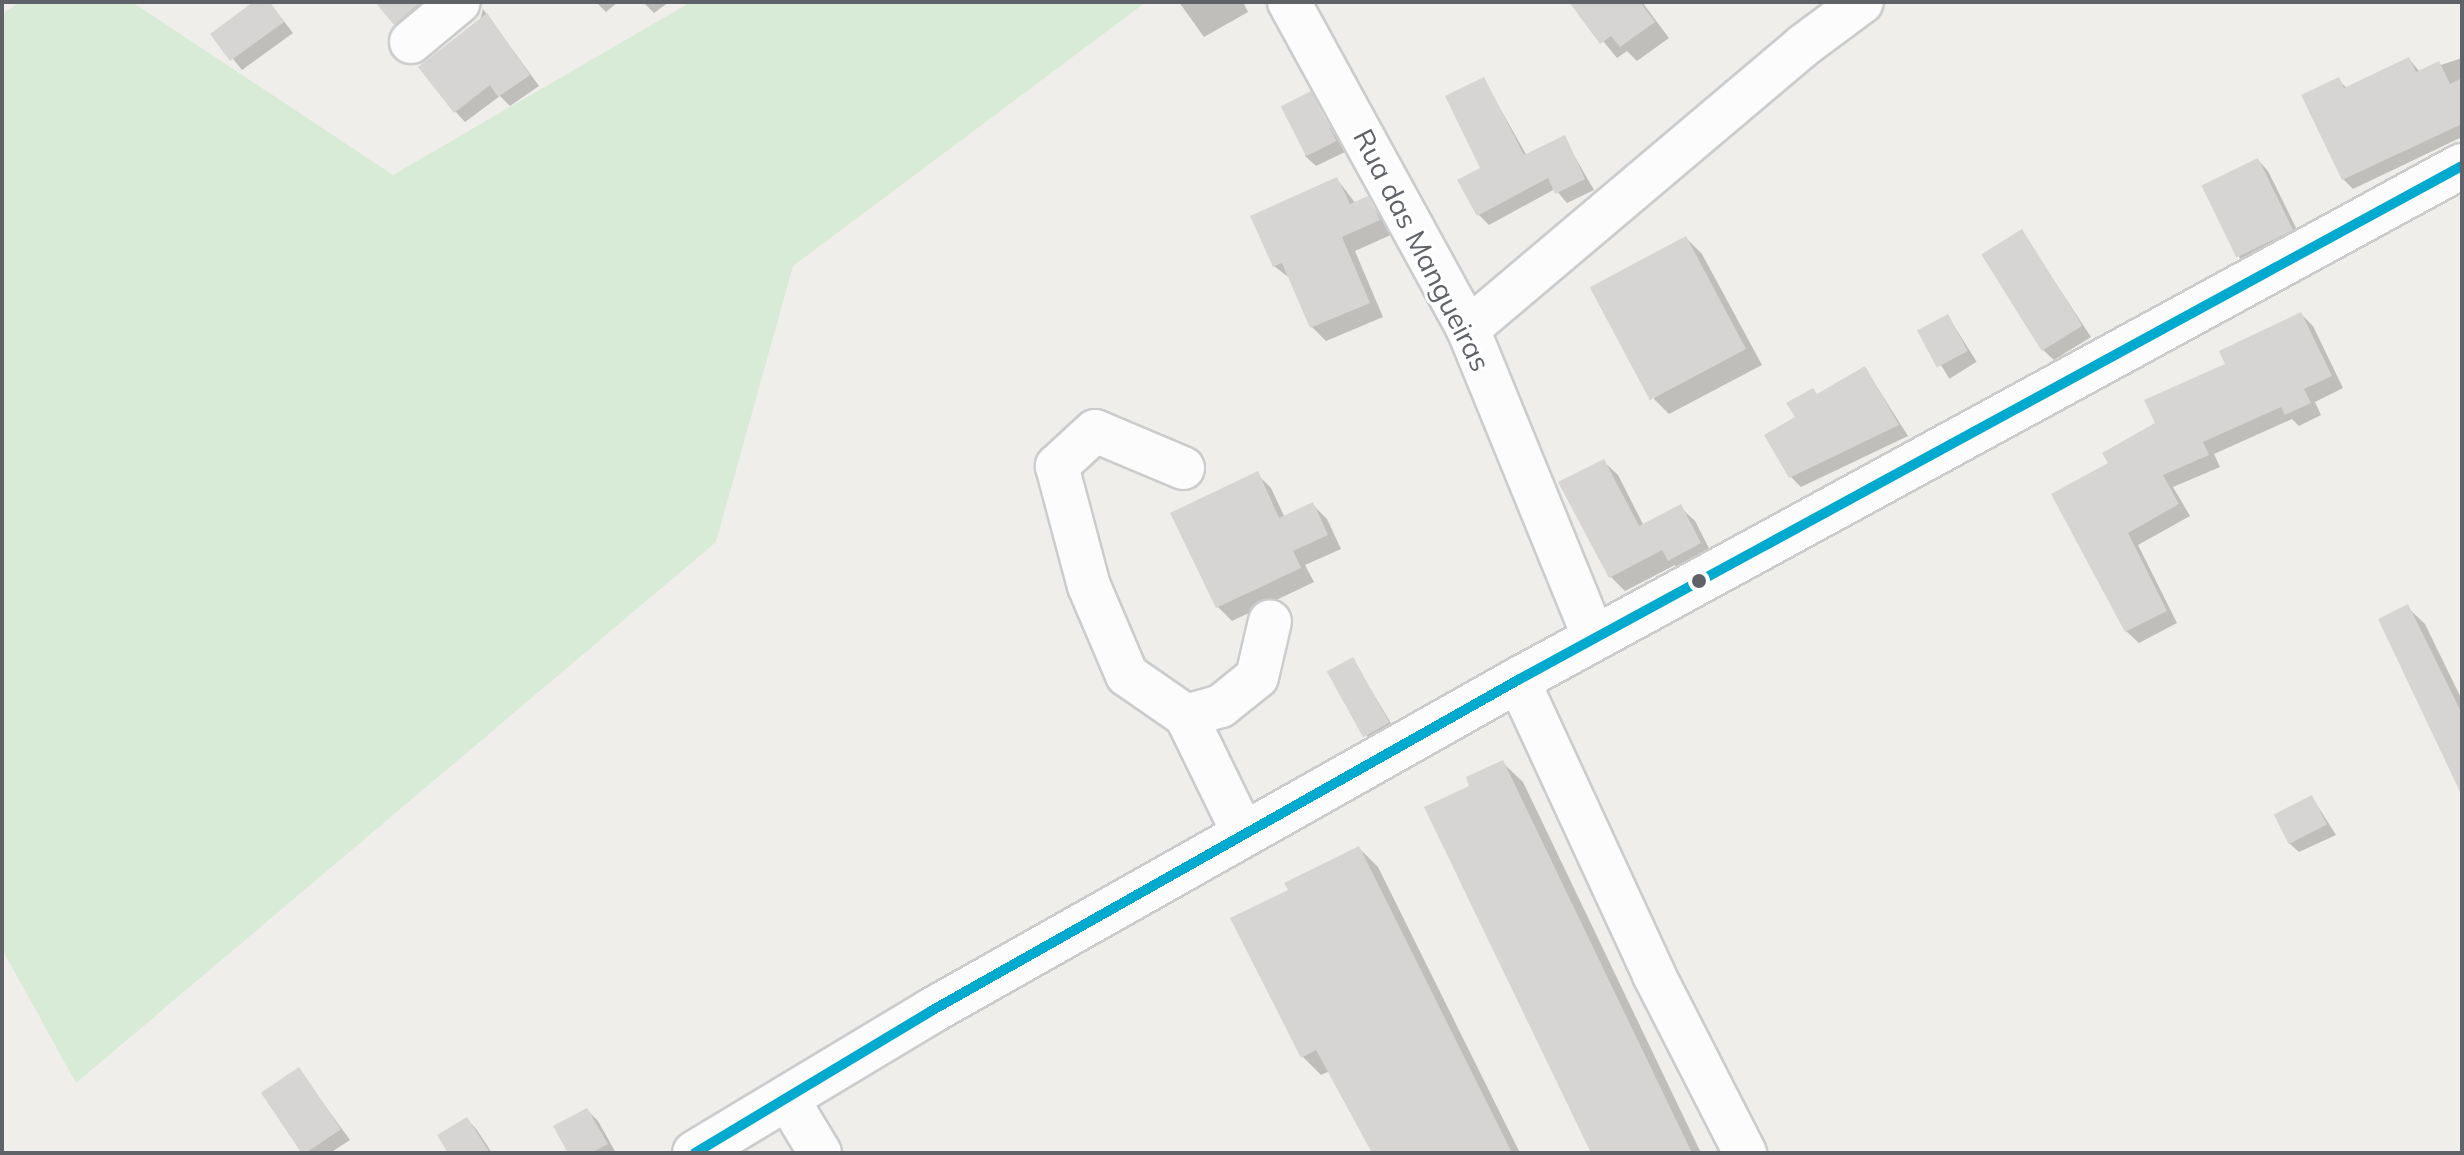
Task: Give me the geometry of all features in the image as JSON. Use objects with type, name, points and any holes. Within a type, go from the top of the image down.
[{"type":"street","points":[[411,42],[459,2]]},
{"type":"street","name":"Rua das Mangueiras","points":[[1289,2],[1468,329],[1594,638]]},
{"type":"street","points":[[1468,329],[1804,45],[1862,2]]},
{"type":"street","points":[[695,1153],[1518,680],[2462,166]]},
{"type":"street","points":[[1183,468],[1095,431],[1057,466],[1089,586],[1127,675],[1186,716],[1244,835]]},
{"type":"street","points":[[1186,716],[1221,706],[1257,677],[1270,621]]},
{"type":"street","points":[[1518,680],[1654,975],[1745,1153]]},
{"type":"street","points":[[787,1098],[820,1153]]},
{"type":"green space","points":[[20,2],[132,2],[393,175],[691,2],[1146,2],[793,266],[716,542],[76,1083],[2,949],[2,14]]},
{"type":"building","points":[[253,2],[270,2],[284,22],[230,61],[210,34]]},
{"type":"building","points":[[375,2],[421,2],[394,25]]},
{"type":"building","points":[[1569,2],[1640,2],[1655,22],[1620,47],[1611,36],[1600,44]]},
{"type":"building","points":[[487,13],[530,75],[498,97],[490,85],[454,113],[418,67]]},
{"type":"building","points":[[2409,57],[2416,72],[2439,61],[2450,84],[2462,78],[2462,124],[2342,180],[2301,95],[2339,77],[2344,88]]},
{"type":"building","points":[[1484,77],[1524,155],[1565,135],[1585,179],[1555,194],[1548,178],[1477,216],[1457,180],[1480,168],[1445,96]]},
{"type":"building","points":[[1311,91],[1336,141],[1306,156],[1281,106]]},
{"type":"building","points":[[2258,158],[2293,230],[2236,258],[2201,186]]},
{"type":"building","points":[[1337,177],[1350,204],[1368,196],[1380,220],[1342,237],[1370,303],[1310,328],[1282,263],[1273,267],[1250,216]]},
{"type":"building","points":[[2022,229],[2082,326],[2042,351],[1981,254]]},
{"type":"building","points":[[1686,236],[1746,349],[1650,400],[1590,287]]},
{"type":"building","points":[[2301,312],[2332,376],[2304,389],[2311,403],[2285,415],[2281,407],[2203,442],[2209,455],[2163,475],[2179,504],[2128,533],[2167,611],[2125,632],[2051,494],[2108,463],[2102,453],[2155,423],[2144,400],[2225,364],[2219,351]]},
{"type":"building","points":[[1948,314],[1968,351],[1937,368],[1917,330]]},
{"type":"building","points":[[1865,366],[1899,425],[1789,478],[1764,435],[1795,417],[1786,403],[1813,388],[1817,394]]},
{"type":"building","points":[[1604,459],[1639,526],[1681,504],[1701,543],[1668,561],[1662,550],[1609,578],[1558,482]]},
{"type":"building","points":[[1258,471],[1279,518],[1313,502],[1328,535],[1293,551],[1301,568],[1216,608],[1170,513]]},
{"type":"building","points":[[2408,604],[2462,714],[2462,796],[2378,619]]},
{"type":"building","points":[[1353,657],[1389,723],[1363,737],[1327,672]]},
{"type":"building","points":[[1503,760],[1692,1153],[1591,1153],[1424,807],[1469,786],[1466,777]]},
{"type":"building","points":[[2312,795],[2327,824],[2289,844],[2274,815]]},
{"type":"building","points":[[1359,846],[1512,1153],[1372,1153],[1316,1050],[1301,1058],[1230,918],[1288,890],[1284,883]]},
{"type":"building","points":[[299,1067],[341,1129],[302,1153],[261,1093]]},
{"type":"building","points":[[587,1108],[608,1144],[591,1153],[568,1153],[553,1126]]},
{"type":"building","points":[[467,1117],[490,1153],[448,1153],[437,1135]]},
{"type":"transit line","points":[[695,1153],[931,1011],[1518,680],[2462,166]]}]
